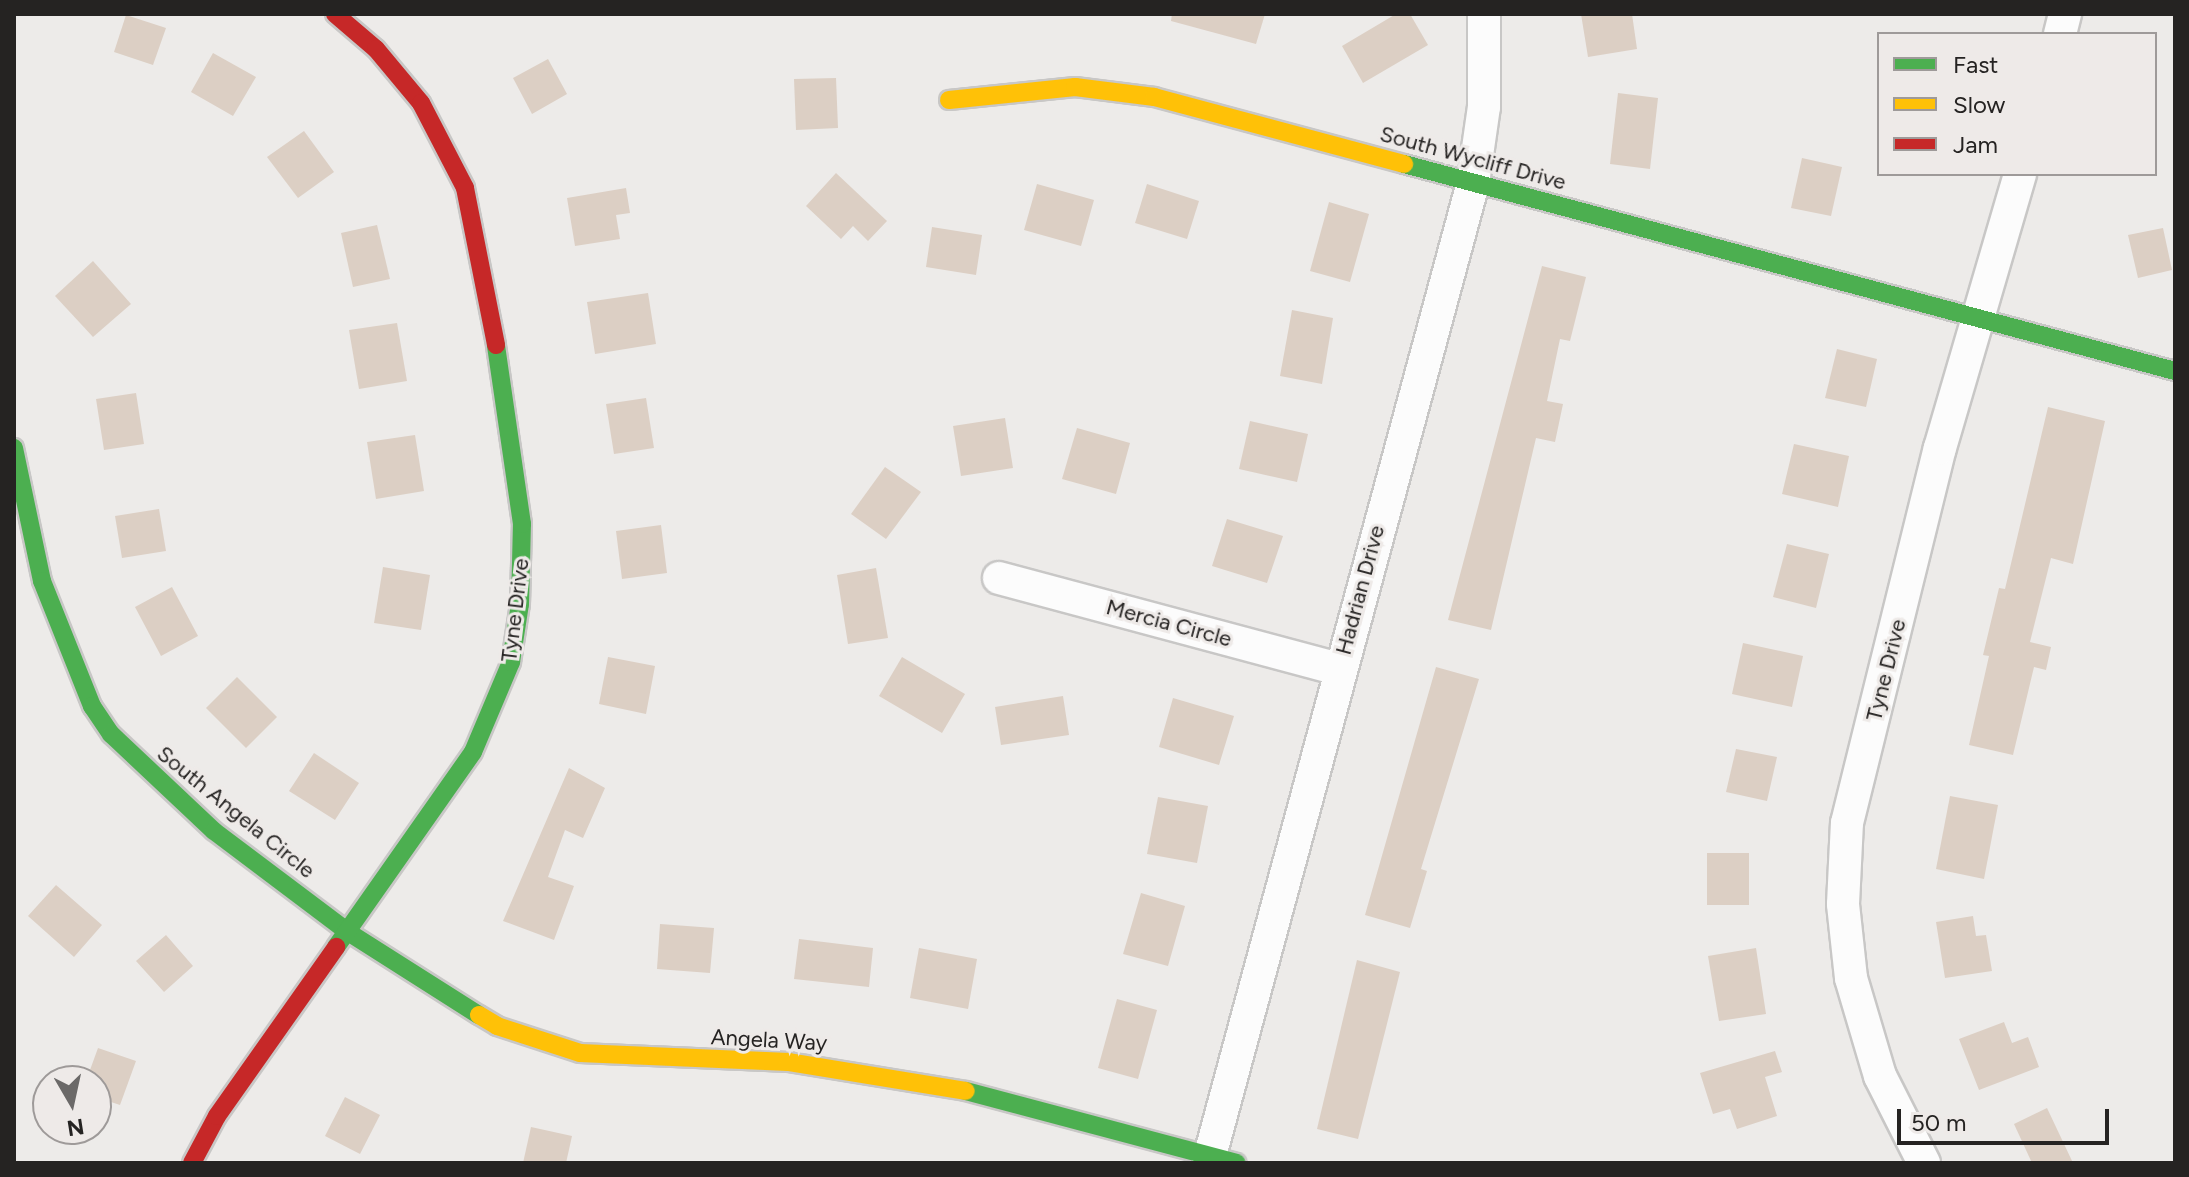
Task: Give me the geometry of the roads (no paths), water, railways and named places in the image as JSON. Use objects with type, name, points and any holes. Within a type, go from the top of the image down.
[{"type":"street","name":"Tyne Drive","points":[[192,1163],[217,1116],[450,790],[484,729],[511,662],[523,567],[516,480],[491,314],[465,188],[421,103],[376,49],[335,14]]},
{"type":"street","name":"Hadrian Drive","points":[[1218,1161],[1339,669],[1473,183],[1484,107],[1484,14]]},
{"type":"street","name":"South Wycliff Drive","points":[[949,100],[1043,87],[1112,90],[2175,371]]},
{"type":"street","name":"Tyne Drive","points":[[1924,1163],[1880,1076],[1859,1008],[1844,917],[1844,852],[1940,448],[2019,176]]},
{"type":"street","name":"South Angela Circle","points":[[14,448],[42,581],[92,706],[111,734],[192,813],[348,932]]},
{"type":"street","name":"Mercia Circle","points":[[999,578],[1339,669]]},
{"type":"street","name":"Angela Way","points":[[348,932],[497,1026],[549,1046],[620,1058],[789,1062],[865,1070],[985,1095],[1218,1161]]}]
